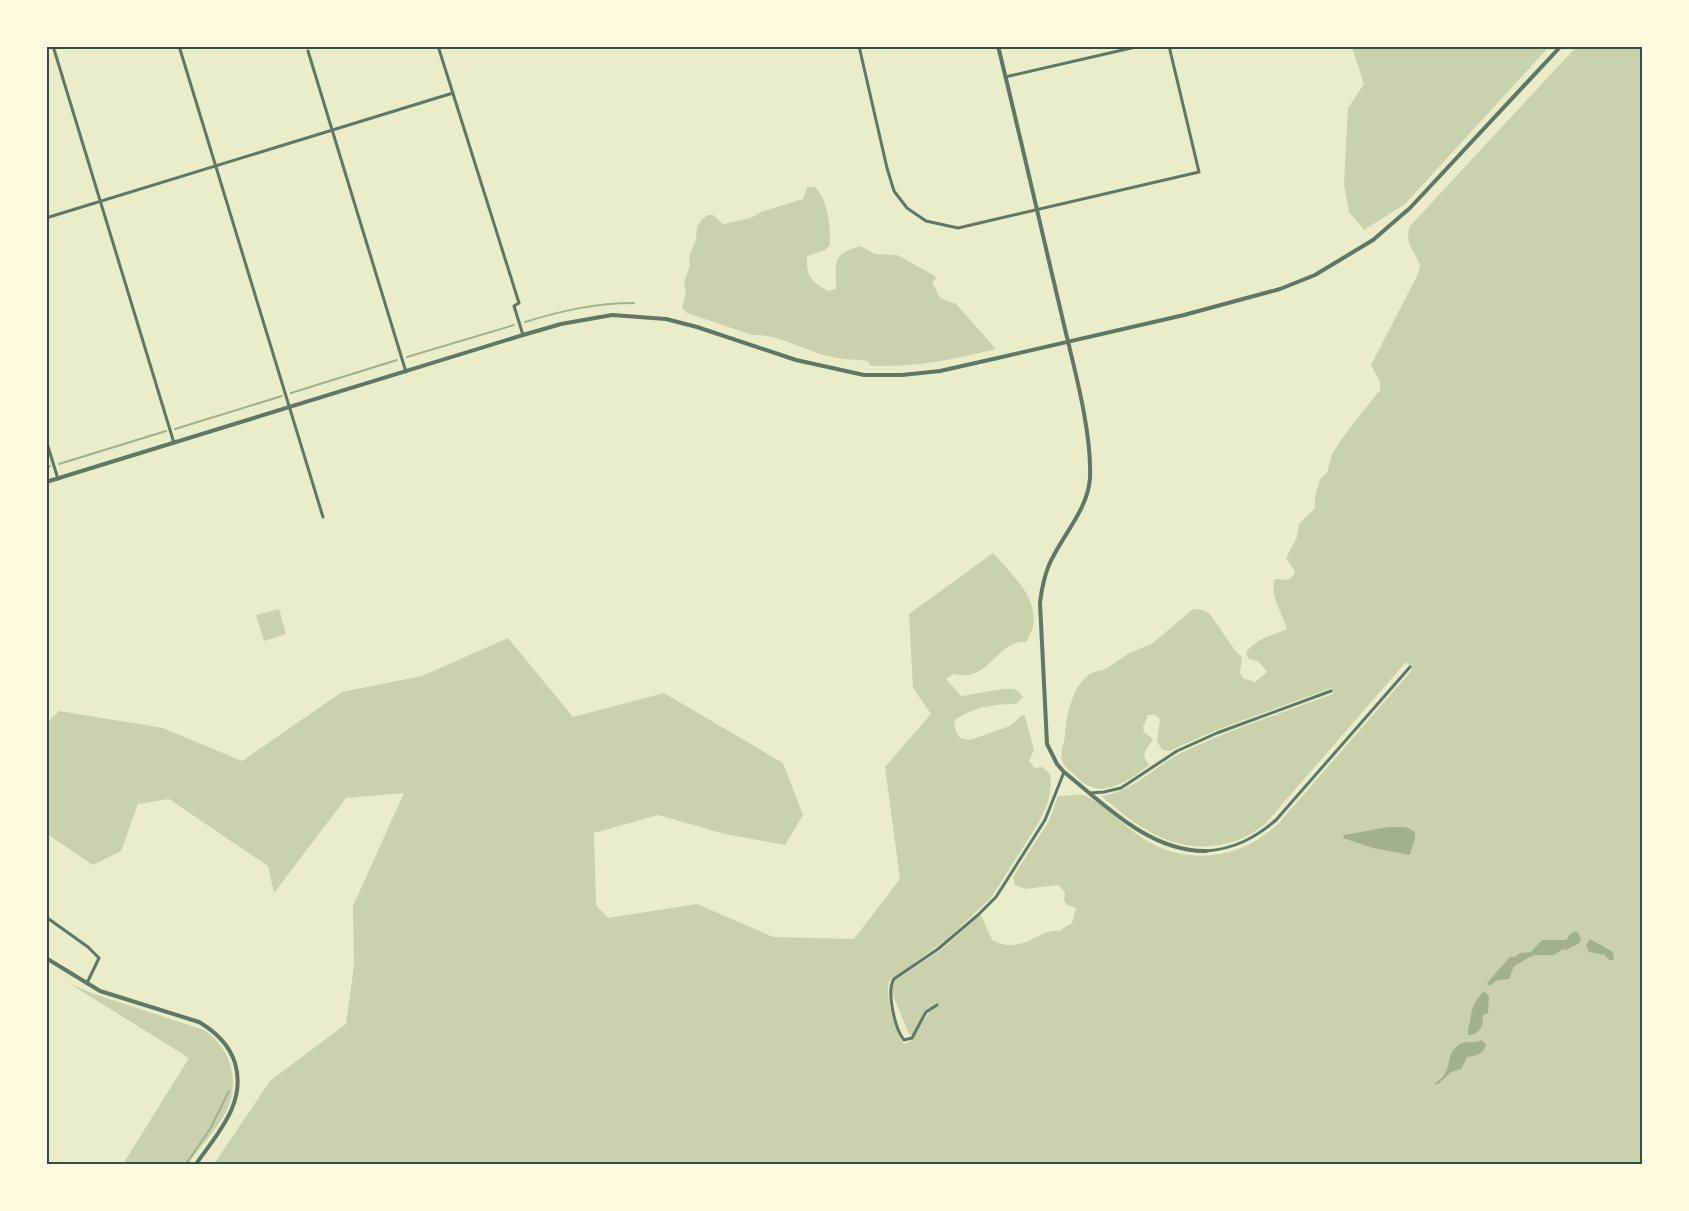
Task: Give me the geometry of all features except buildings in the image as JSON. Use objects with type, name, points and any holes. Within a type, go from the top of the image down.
[{"type":"street","points":[[53,46],[174,443]]},
{"type":"street","points":[[179,46],[323,517]]},
{"type":"street","points":[[438,46],[519,303],[514,306],[523,336]]},
{"type":"street","points":[[859,46],[894,191],[907,208],[933,224],[958,228],[1199,172],[1169,46]]},
{"type":"street","points":[[998,46],[1068,342],[1088,440],[1090,480],[1086,496],[1079,514],[1047,569],[1040,603],[1045,733],[1051,753],[1064,772],[1142,832],[1176,848],[1219,850],[1250,840],[1276,820],[1410,667]]},
{"type":"street","points":[[1005,77],[1140,46]]},
{"type":"street","points":[[46,482],[561,324],[612,315],[666,319],[796,360],[864,375],[902,375],[940,371],[1068,342],[1184,315],[1280,289],[1315,275],[1373,240],[1410,208],[1561,46]]},
{"type":"street","points":[[308,51],[406,372]]},
{"type":"street","points":[[46,218],[453,93]]},
{"type":"street","points":[[46,440],[58,479]]},
{"type":"street","points":[[1090,793],[1121,788],[1177,751],[1217,733],[1331,691]]},
{"type":"street","points":[[937,1005],[926,1012],[912,1038],[904,1040],[899,1034],[890,986],[894,979],[952,937],[996,897],[1045,820],[1064,772]]},
{"type":"street","points":[[46,917],[88,947],[99,958],[87,983]]},
{"type":"street","points":[[46,958],[100,991],[199,1022],[212,1030],[230,1049],[237,1070],[238,1094],[230,1115],[196,1164]]},
{"type":"shaded area","points":[[1352,46],[1549,47],[1405,204],[1364,230],[1349,212],[1344,184],[1348,108],[1364,84]]},
{"type":"shaded area","points":[[1576,47],[1642,47],[1642,1164],[214,1164],[270,1081],[346,1024],[354,966],[353,906],[404,793],[346,798],[274,893],[268,866],[169,799],[138,804],[121,851],[93,865],[47,834],[46,724],[59,711],[163,728],[242,761],[342,692],[422,676],[508,638],[573,717],[664,693],[783,763],[803,815],[785,845],[725,834],[658,815],[594,833],[596,905],[608,918],[697,904],[773,937],[854,939],[900,879],[885,767],[931,714],[913,688],[909,614],[993,553],[1026,594],[1034,617],[1032,629],[1026,642],[1010,645],[976,673],[953,674],[946,679],[961,696],[1012,689],[1018,691],[1023,697],[1016,704],[984,707],[968,712],[954,721],[956,732],[960,738],[970,740],[1010,726],[1022,715],[1025,716],[1034,750],[1029,761],[1035,768],[1042,767],[1050,774],[1051,785],[1048,802],[1039,822],[991,898],[948,938],[889,982],[890,1005],[897,1032],[904,1044],[911,1041],[929,1013],[925,1010],[913,1035],[909,1034],[891,991],[893,982],[941,950],[981,915],[992,940],[1012,945],[1021,944],[1045,933],[1059,931],[1072,923],[1076,908],[1067,905],[1064,900],[1065,893],[1061,887],[1057,885],[1025,889],[1015,885],[1013,877],[1049,821],[1058,796],[1086,796],[1138,835],[1173,852],[1210,855],[1246,846],[1278,824],[1412,670],[1406,662],[1265,824],[1251,834],[1222,845],[1190,846],[1160,837],[1133,822],[1101,796],[1123,790],[1181,753],[1200,744],[1333,694],[1331,688],[1214,731],[1169,751],[1162,750],[1157,741],[1160,719],[1155,715],[1148,715],[1143,727],[1144,732],[1153,739],[1145,753],[1149,765],[1122,783],[1107,788],[1099,789],[1089,786],[1064,765],[1062,759],[1067,716],[1079,685],[1094,672],[1104,670],[1128,654],[1153,643],[1193,609],[1209,613],[1242,657],[1240,673],[1243,678],[1255,682],[1267,672],[1258,661],[1249,659],[1246,653],[1259,641],[1287,629],[1275,598],[1275,579],[1288,580],[1293,576],[1295,572],[1286,558],[1297,537],[1299,524],[1315,508],[1315,497],[1320,479],[1327,473],[1332,454],[1346,433],[1380,390],[1380,382],[1371,365],[1418,274],[1420,265],[1410,246],[1408,232],[1410,226]]},
{"type":"shaded area","points":[[807,187],[815,187],[820,193],[828,214],[830,230],[830,245],[825,250],[807,256],[807,269],[817,284],[828,291],[836,289],[837,261],[840,256],[851,249],[860,246],[875,254],[897,255],[935,276],[936,279],[932,282],[940,298],[956,304],[996,349],[934,362],[871,366],[867,361],[826,356],[778,339],[752,335],[687,313],[682,307],[686,293],[684,282],[690,265],[689,256],[696,240],[697,227],[702,219],[713,215],[723,224],[751,218],[761,212],[803,199]]},
{"type":"shaded area","points":[[279,609],[286,634],[264,641],[256,615]]},
{"type":"shaded area","points":[[1388,827],[1406,827],[1415,832],[1410,855],[1373,848],[1343,838],[1344,835]]},
{"type":"shaded area","points":[[1576,931],[1581,940],[1578,944],[1554,955],[1535,955],[1528,958],[1514,966],[1509,979],[1497,980],[1490,986],[1487,983],[1510,957],[1531,952],[1542,940],[1566,940]]},
{"type":"shaded area","points":[[1590,939],[1613,952],[1614,960],[1609,960],[1605,955],[1589,952],[1586,945]]},
{"type":"shaded area","points":[[67,982],[91,993],[204,1030],[221,1046],[231,1066],[233,1078],[230,1101],[222,1119],[188,1164],[123,1164],[189,1058]]},
{"type":"shaded area","points":[[1484,991],[1489,997],[1488,1013],[1483,1015],[1482,1026],[1478,1032],[1468,1035],[1474,1005]]},
{"type":"shaded area","points":[[1481,1040],[1486,1044],[1482,1052],[1467,1057],[1461,1069],[1451,1072],[1438,1084],[1434,1084],[1443,1076],[1451,1054],[1457,1046]]},
{"type":"waterway","points":[[525,322],[578,308],[634,303]]},
{"type":"waterway","points":[[407,357],[514,325]]},
{"type":"waterway","points":[[291,393],[397,360]]},
{"type":"waterway","points":[[175,429],[282,396]]},
{"type":"waterway","points":[[59,464],[166,431]]},
{"type":"waterway","points":[[46,468],[50,466]]},
{"type":"waterway","points":[[186,1164],[210,1129],[229,1091]]}]
